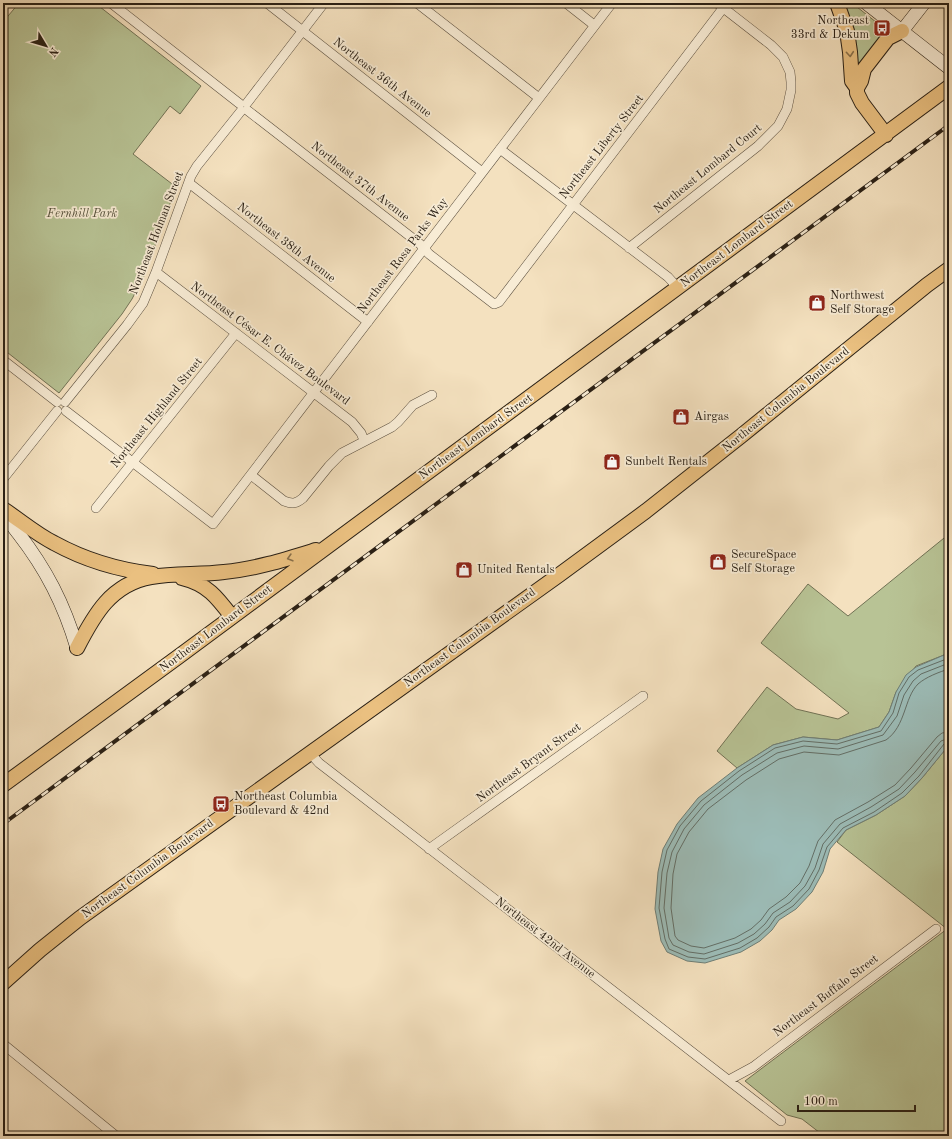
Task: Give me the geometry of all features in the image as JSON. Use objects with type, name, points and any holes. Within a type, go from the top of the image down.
[{"type":"main road","points":[[837,3],[847,31],[852,81],[857,88],[857,93],[862,103],[886,135]]},
{"type":"main road","points":[[857,88],[861,81],[864,69],[888,38],[902,31]]},
{"type":"main road","name":"Northeast Lombard Street","points":[[3,785],[949,88]]},
{"type":"main road","name":"Northeast Columbia Boulevard","points":[[3,983],[80,918],[648,509],[742,436],[927,285],[949,269]]},
{"type":"main road","points":[[3,509],[53,543],[80,555],[123,569],[184,578],[203,586],[217,598],[232,617]]},
{"type":"main road","points":[[77,648],[93,617],[106,601],[127,586],[142,579],[226,572],[272,563],[327,546]]},
{"type":"street","name":"Northeast 37th Avenue","points":[[111,3],[420,244],[429,254],[494,304]]},
{"type":"street","name":"Northeast 36th Avenue","points":[[267,3],[482,172]]},
{"type":"street","name":"Northeast Holman Street","points":[[3,479],[137,312],[148,294],[189,183],[197,166],[324,3]]},
{"type":"street","points":[[417,3],[539,98]]},
{"type":"street","points":[[566,3],[594,25]]},
{"type":"street","name":"Northeast Rosa Parks Way","points":[[133,462],[213,524],[612,3]]},
{"type":"street","points":[[866,3],[949,68]]},
{"type":"street","points":[[902,31],[924,3]]},
{"type":"street","name":"Northeast Liberty Street","points":[[494,304],[499,302],[723,5]]},
{"type":"street","name":"Northeast Lombard Court","points":[[629,248],[758,146],[778,126],[787,109],[791,82],[790,72],[783,57],[771,44],[723,5]]},
{"type":"street","points":[[500,149],[668,277],[678,288]]},
{"type":"street","name":"Northeast 38th Avenue","points":[[189,183],[368,322]]},
{"type":"street","name":"Northeast César E. Chávez Boulevard","points":[[156,272],[357,427],[364,440]]},
{"type":"street","name":"Northeast Highland Street","points":[[96,508],[236,333]]},
{"type":"street","points":[[3,360],[133,462]]},
{"type":"street","points":[[251,475],[284,501],[289,503],[298,502],[339,456],[364,440],[392,427],[413,405],[432,395]]},
{"type":"street","points":[[3,514],[35,556],[52,585],[65,614],[77,648]]},
{"type":"street","name":"Northeast Bryant Street","points":[[429,849],[643,696]]},
{"type":"street","name":"Northeast 42nd Avenue","points":[[310,753],[319,763],[429,849],[781,1120]]},
{"type":"street","name":"Northeast Buffalo Street","points":[[729,1080],[753,1067],[936,929]]},
{"type":"street","points":[[3,1044],[116,1136]]},
{"type":"green space","name":"Fernhill Park","points":[[19,3],[95,3],[201,86],[180,114],[170,106],[133,154],[176,187],[144,276],[132,299],[122,314],[59,393],[3,349],[3,22]]},
{"type":"green space","points":[[841,3],[852,3],[886,30],[886,33],[859,72]]},
{"type":"green space","points":[[949,534],[949,654],[916,666],[896,692],[889,712],[879,727],[837,740],[803,737],[773,745],[737,768],[717,751],[767,687],[796,709],[838,719],[849,713],[761,643],[808,584],[848,616]]},
{"type":"green space","points":[[949,745],[949,1136],[824,1136],[802,1119],[787,1115],[745,1081],[947,929],[837,842],[846,830],[876,815],[905,796]]},
{"type":"water","points":[[949,654],[949,745],[905,796],[876,815],[846,830],[830,849],[823,872],[812,892],[796,909],[779,920],[772,930],[760,941],[741,952],[705,963],[687,961],[667,952],[661,941],[655,909],[658,872],[663,849],[677,824],[698,798],[737,768],[773,745],[803,737],[837,740],[879,727],[889,712],[896,692],[906,675],[916,667]]},
{"type":"railway","points":[[3,824],[949,125]]},
{"type":"place","name":"Northeast 33rd & Dekum","points":[[882,28]]},
{"type":"place","name":"Northwest Self Storage","points":[[817,303]]},
{"type":"place","name":"Airgas","points":[[681,417]]},
{"type":"place","name":"Sunbelt Rentals","points":[[612,462]]},
{"type":"place","name":"SecureSpace Self Storage","points":[[718,562]]},
{"type":"place","name":"United Rentals","points":[[464,570]]},
{"type":"place","name":"Northeast Columbia Boulevard & 42nd","points":[[221,804]]}]
